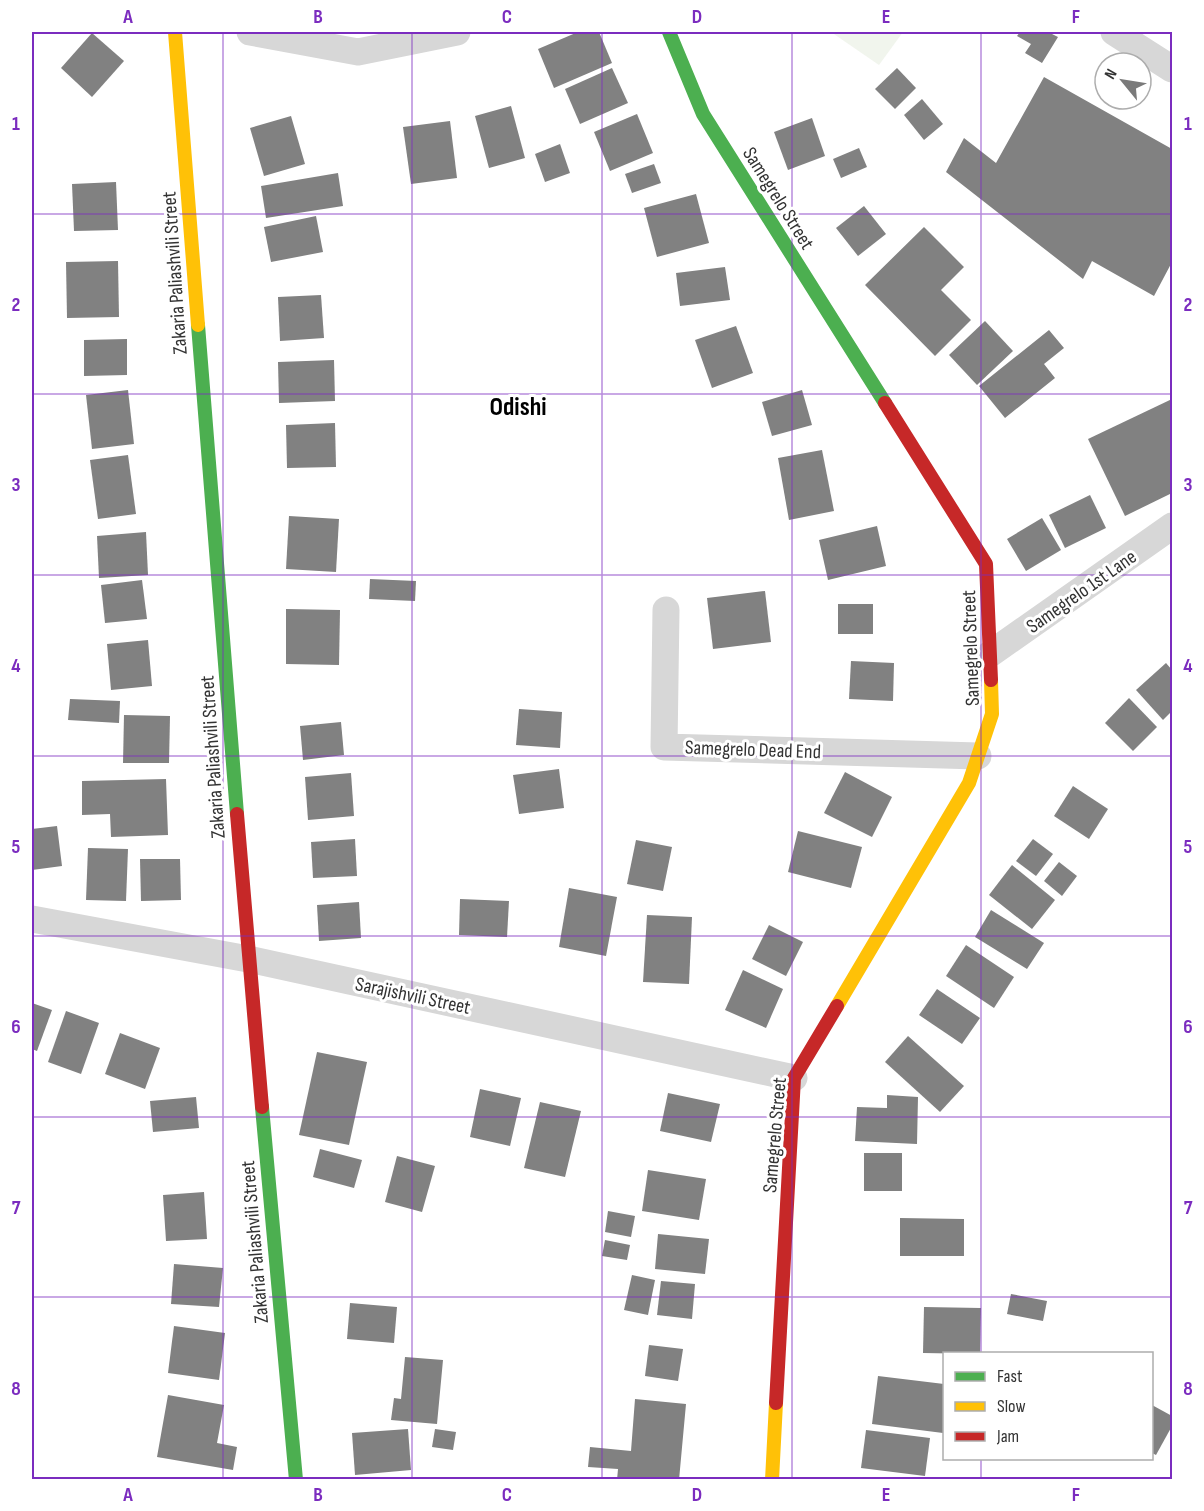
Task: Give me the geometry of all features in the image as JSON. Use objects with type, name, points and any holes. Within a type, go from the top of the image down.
[{"type":"street","name":"Zakaria Paliashvili Street","points":[[175,32],[248,959],[296,1479]]},
{"type":"street","points":[[250,32],[358,52],[458,32]]},
{"type":"street","name":"Samegrelo Street","points":[[669,32],[703,114],[986,564],[992,714],[969,783],[794,1078],[772,1479]]},
{"type":"street","points":[[1114,32],[1173,69]]},
{"type":"street","name":"Samegrelo 1st Lane","points":[[990,654],[1173,526]]},
{"type":"street","name":"Samegrelo Dead End","points":[[666,610],[664,747],[978,756]]},
{"type":"street","name":"Sarajishvili Street","points":[[32,919],[248,959],[794,1078]]},
{"type":"shaded area","points":[[831,32],[903,32],[879,65]]},
{"type":"building","points":[[578,32],[599,32],[612,63],[554,88],[538,49]]},
{"type":"building","points":[[1020,32],[1048,32],[1058,37],[1042,63],[1025,53],[1031,44],[1017,36]]},
{"type":"building","points":[[92,33],[124,61],[92,97],[61,68]]},
{"type":"building","points":[[612,68],[628,103],[580,124],[565,89]]},
{"type":"building","points":[[897,68],[916,88],[895,109],[875,89]]},
{"type":"building","points":[[1044,77],[1093,105],[1093,111],[1104,111],[1172,149],[1172,262],[1154,296],[1092,261],[1083,279],[946,172],[964,138],[996,163]]},
{"type":"building","points":[[922,99],[943,124],[924,140],[904,115]]},
{"type":"building","points":[[511,106],[525,158],[489,168],[475,116]]},
{"type":"building","points":[[637,114],[653,153],[610,171],[594,132]]},
{"type":"building","points":[[291,116],[305,164],[264,176],[250,128]]},
{"type":"building","points":[[812,118],[825,156],[788,170],[774,132]]},
{"type":"building","points":[[450,121],[457,178],[411,184],[403,127]]},
{"type":"building","points":[[560,144],[570,173],[545,182],[535,154]]},
{"type":"building","points":[[859,148],[867,167],[841,178],[833,159]]},
{"type":"building","points":[[654,164],[661,183],[632,193],[625,174]]},
{"type":"building","points":[[338,173],[343,206],[266,218],[261,186]]},
{"type":"building","points":[[116,182],[118,230],[74,231],[72,184]]},
{"type":"building","points":[[696,194],[709,243],[657,257],[644,208]]},
{"type":"building","points":[[864,206],[886,234],[858,256],[836,228]]},
{"type":"building","points":[[316,216],[323,252],[271,262],[264,227]]},
{"type":"building","points":[[924,227],[964,267],[941,290],[971,320],[935,356],[865,285]]},
{"type":"building","points":[[118,261],[119,317],[67,318],[66,262]]},
{"type":"building","points":[[725,267],[730,300],[680,306],[676,273]]},
{"type":"building","points":[[321,295],[324,338],[280,341],[278,297]]},
{"type":"building","points":[[985,321],[1013,351],[977,385],[949,355]]},
{"type":"building","points":[[736,326],[753,373],[712,388],[695,340]]},
{"type":"building","points":[[1049,330],[1064,348],[1044,364],[1055,378],[1005,418],[979,386]]},
{"type":"building","points":[[127,339],[127,375],[84,376],[84,340]]},
{"type":"building","points":[[334,360],[335,401],[279,403],[278,362]]},
{"type":"building","points":[[128,390],[134,444],[92,449],[86,395]]},
{"type":"building","points":[[802,390],[812,425],[772,436],[762,402]]},
{"type":"building","points":[[1172,399],[1172,493],[1125,516],[1088,439]]},
{"type":"building","points":[[335,423],[336,467],[287,468],[286,425]]},
{"type":"building","points":[[822,450],[834,511],[789,520],[778,458]]},
{"type":"building","points":[[128,455],[136,514],[98,519],[90,460]]},
{"type":"building","points":[[1090,495],[1106,528],[1065,548],[1049,515]]},
{"type":"building","points":[[289,516],[339,519],[336,572],[286,569]]},
{"type":"building","points":[[1042,518],[1061,550],[1026,571],[1007,539]]},
{"type":"building","points":[[877,526],[886,566],[828,580],[819,540]]},
{"type":"building","points":[[146,532],[148,575],[99,578],[97,536]]},
{"type":"building","points":[[370,579],[416,581],[415,601],[369,599]]},
{"type":"building","points":[[142,580],[147,619],[105,623],[101,585]]},
{"type":"building","points":[[765,591],[771,642],[713,649],[707,598]]},
{"type":"building","points":[[838,604],[873,604],[873,634],[838,634]]},
{"type":"building","points":[[286,609],[340,610],[339,665],[286,664]]},
{"type":"building","points":[[148,640],[152,686],[111,690],[107,644]]},
{"type":"building","points":[[851,661],[894,663],[893,701],[849,699]]},
{"type":"building","points":[[1166,663],[1172,670],[1172,711],[1163,720],[1136,690]]},
{"type":"building","points":[[1129,698],[1157,727],[1133,751],[1105,723]]},
{"type":"building","points":[[70,699],[120,701],[119,723],[68,720]]},
{"type":"building","points":[[519,709],[562,712],[560,748],[516,745]]},
{"type":"building","points":[[124,715],[170,716],[169,763],[123,763]]},
{"type":"building","points":[[341,722],[344,755],[303,760],[300,726]]},
{"type":"building","points":[[559,769],[564,808],[519,814],[513,775]]},
{"type":"building","points":[[845,772],[892,797],[872,837],[824,813]]},
{"type":"building","points":[[351,773],[354,816],[308,820],[305,777]]},
{"type":"building","points":[[166,779],[168,835],[111,837],[110,814],[82,815],[82,781]]},
{"type":"building","points":[[1073,786],[1108,809],[1089,839],[1054,816]]},
{"type":"building","points":[[57,826],[62,866],[32,870],[32,829]]},
{"type":"building","points":[[798,831],[862,847],[851,888],[788,872]]},
{"type":"building","points":[[355,839],[357,876],[313,878],[311,842]]},
{"type":"building","points":[[1033,839],[1053,854],[1036,876],[1016,861]]},
{"type":"building","points":[[636,840],[672,847],[663,891],[627,884]]},
{"type":"building","points":[[88,848],[128,849],[126,901],[86,900]]},
{"type":"building","points":[[140,859],[180,859],[181,900],[141,901]]},
{"type":"building","points":[[1059,862],[1077,876],[1062,896],[1044,881]]},
{"type":"building","points":[[1012,865],[1055,900],[1032,929],[989,895]]},
{"type":"building","points":[[569,888],[617,897],[606,956],[559,947]]},
{"type":"building","points":[[460,899],[509,901],[507,937],[459,935]]},
{"type":"building","points":[[359,902],[361,938],[319,941],[317,905]]},
{"type":"building","points":[[991,910],[1044,943],[1027,969],[975,937]]},
{"type":"building","points":[[647,915],[692,917],[689,984],[643,982]]},
{"type":"building","points":[[769,925],[803,942],[786,976],[752,959]]},
{"type":"building","points":[[966,945],[1014,977],[994,1008],[946,976]]},
{"type":"building","points":[[743,970],[783,989],[766,1028],[725,1010]]},
{"type":"building","points":[[937,989],[980,1018],[962,1044],[919,1015]]},
{"type":"building","points":[[32,1003],[52,1010],[37,1051],[32,1049]]},
{"type":"building","points":[[66,1011],[99,1023],[81,1074],[48,1062]]},
{"type":"building","points":[[120,1033],[160,1048],[145,1089],[105,1074]]},
{"type":"building","points":[[908,1036],[964,1086],[940,1112],[885,1062]]},
{"type":"building","points":[[317,1052],[367,1062],[349,1145],[299,1135]]},
{"type":"building","points":[[480,1089],[521,1098],[510,1146],[470,1137]]},
{"type":"building","points":[[668,1093],[720,1104],[711,1142],[660,1131]]},
{"type":"building","points":[[887,1095],[918,1097],[917,1144],[855,1141],[857,1107],[887,1108]]},
{"type":"building","points":[[196,1097],[199,1128],[153,1132],[150,1101]]},
{"type":"building","points":[[540,1102],[581,1111],[565,1177],[524,1168]]},
{"type":"building","points":[[320,1149],[362,1160],[354,1188],[313,1177]]},
{"type":"building","points":[[864,1153],[902,1153],[902,1191],[864,1191]]},
{"type":"building","points":[[397,1156],[435,1166],[422,1212],[385,1202]]},
{"type":"building","points":[[648,1170],[706,1179],[699,1220],[642,1211]]},
{"type":"building","points":[[204,1192],[207,1239],[166,1241],[163,1195]]},
{"type":"building","points":[[608,1211],[635,1216],[631,1237],[605,1232]]},
{"type":"building","points":[[900,1218],[964,1219],[964,1256],[900,1256]]},
{"type":"building","points":[[658,1234],[709,1239],[705,1274],[655,1269]]},
{"type":"building","points":[[605,1240],[630,1245],[627,1260],[602,1256]]},
{"type":"building","points":[[174,1264],[223,1268],[219,1307],[171,1304]]},
{"type":"building","points":[[632,1275],[655,1280],[648,1315],[624,1310]]},
{"type":"building","points":[[661,1281],[695,1284],[692,1319],[657,1315]]},
{"type":"building","points":[[1011,1294],[1047,1301],[1043,1321],[1007,1314]]},
{"type":"building","points":[[350,1303],[397,1307],[394,1343],[347,1339]]},
{"type":"building","points":[[924,1307],[981,1308],[980,1352],[923,1353]]},
{"type":"building","points":[[174,1326],[225,1333],[219,1380],[168,1373]]},
{"type":"building","points":[[649,1345],[683,1349],[678,1381],[645,1376]]},
{"type":"building","points":[[405,1357],[443,1360],[437,1424],[391,1420],[394,1398],[401,1399]]},
{"type":"building","points":[[878,1376],[943,1384],[943,1433],[872,1424]]},
{"type":"building","points":[[168,1395],[224,1405],[217,1443],[237,1447],[233,1470],[157,1457]]},
{"type":"building","points":[[635,1399],[686,1404],[679,1480],[617,1480],[618,1469],[588,1467],[590,1447],[631,1451]]},
{"type":"building","points":[[1153,1406],[1172,1416],[1172,1426],[1156,1455],[1153,1454]]},
{"type":"building","points":[[408,1429],[411,1470],[355,1475],[352,1433]]},
{"type":"building","points":[[435,1429],[456,1432],[453,1450],[432,1447]]},
{"type":"building","points":[[866,1430],[930,1438],[925,1476],[861,1468]]},
{"type":"traffic: fast","points":[[669,32],[703,114],[885,403]]},
{"type":"traffic: fast","points":[[198,325],[237,814]]},
{"type":"traffic: fast","points":[[262,1107],[296,1480]]},
{"type":"traffic: slow","points":[[175,32],[198,325]]},
{"type":"traffic: slow","points":[[837,1006],[969,783],[992,714],[991,680]]},
{"type":"traffic: slow","points":[[772,1480],[776,1403]]},
{"type":"traffic: jam","points":[[885,403],[986,564],[991,680]]},
{"type":"traffic: jam","points":[[237,814],[262,1107]]},
{"type":"traffic: jam","points":[[776,1403],[794,1078],[837,1006]]},
{"type":"district","name":"Odishi","points":[[518,406]]}]
